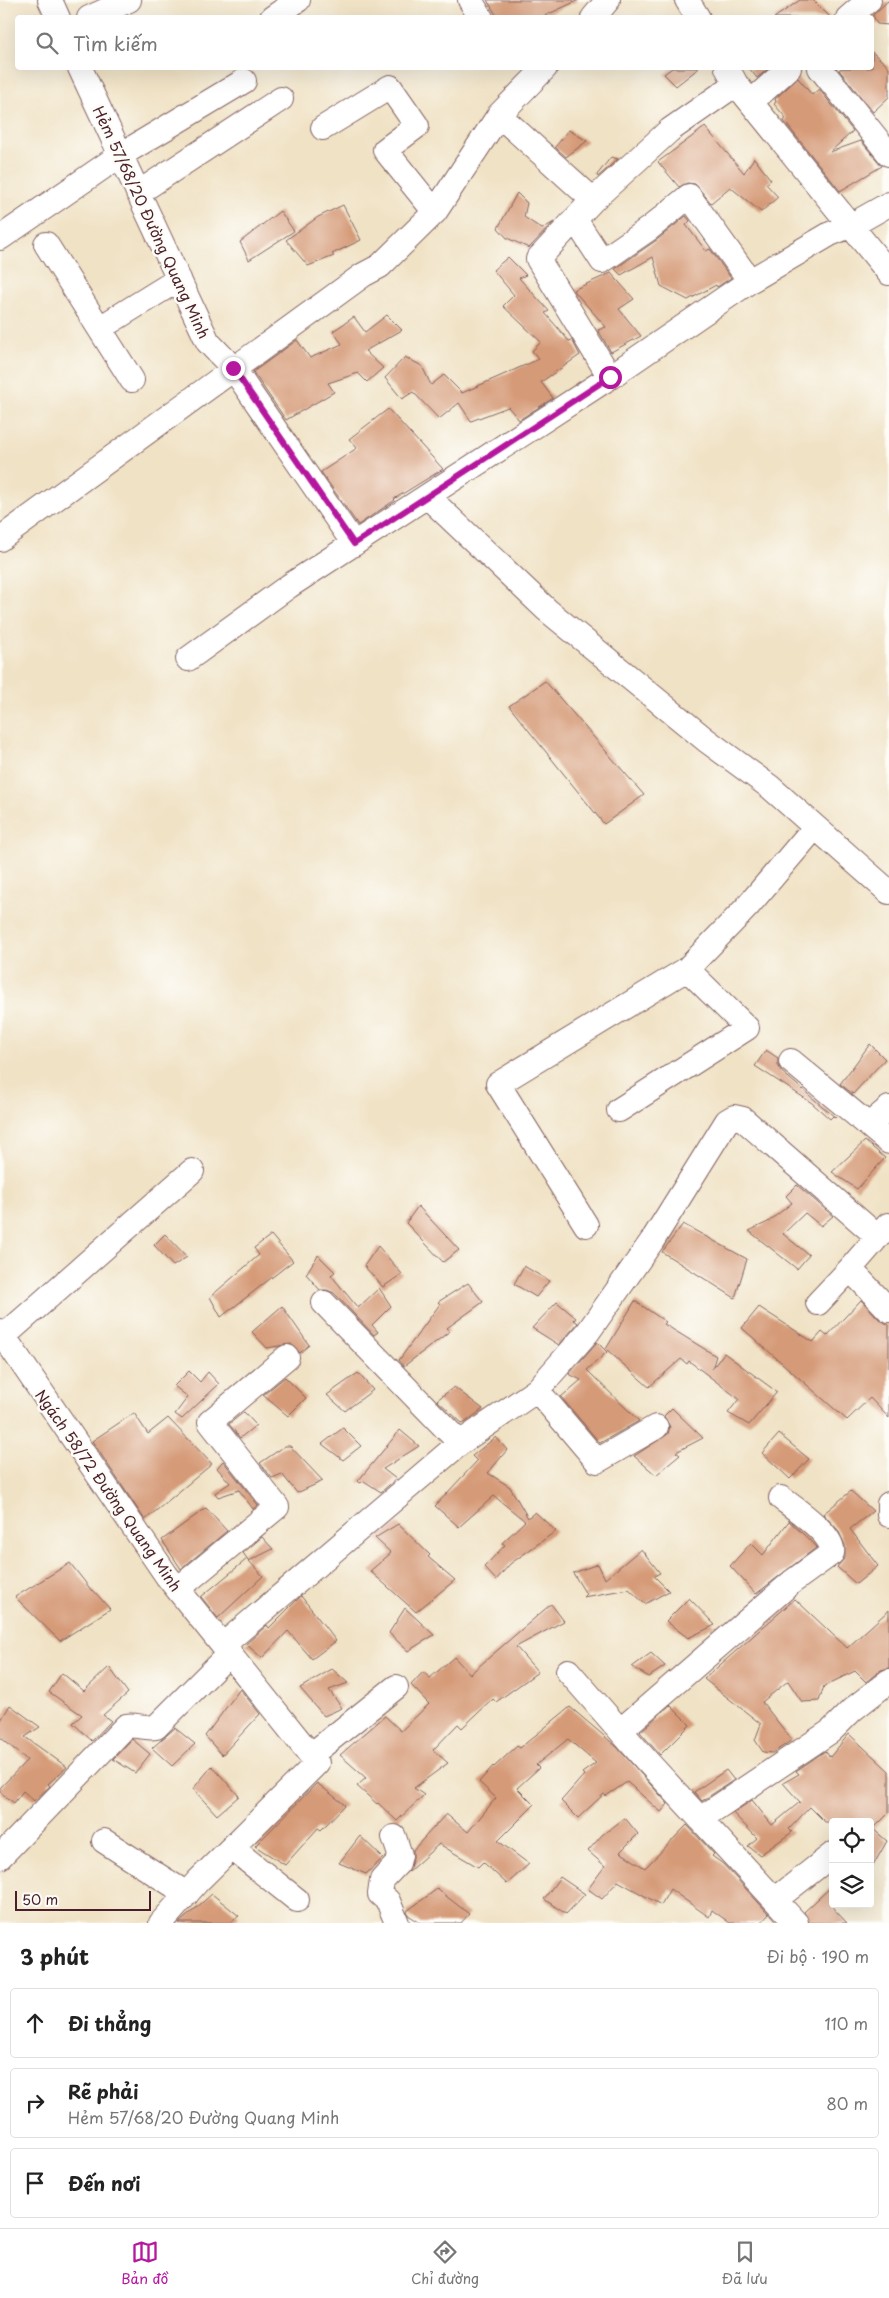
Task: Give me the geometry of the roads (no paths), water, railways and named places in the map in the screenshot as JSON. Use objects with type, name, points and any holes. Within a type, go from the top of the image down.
[{"type":"street","points":[[50,0],[57,15]]},
{"type":"street","points":[[96,15],[129,0]]},
{"type":"street","points":[[276,15],[298,0]]},
{"type":"street","points":[[470,0],[479,15]]},
{"type":"street","points":[[595,15],[608,0]]},
{"type":"street","points":[[688,0],[696,15]]},
{"type":"street","points":[[852,15],[869,0]]},
{"type":"street","name":"Hẻm 57/68/20 Đường Quang Minh","points":[[81,70],[119,156],[208,342],[233,368],[354,544]]},
{"type":"street","points":[[610,377],[538,259],[576,221],[593,200],[670,130],[738,84],[783,70]]},
{"type":"street","points":[[822,70],[889,154]]},
{"type":"street","points":[[0,538],[233,368],[363,275],[380,266],[435,212],[500,115],[535,71]]},
{"type":"street","points":[[0,238],[119,156],[244,81]]},
{"type":"street","points":[[738,84],[889,272]]},
{"type":"street","points":[[323,128],[390,87],[417,126],[385,150],[435,212]]},
{"type":"street","points":[[138,193],[281,99]]},
{"type":"street","points":[[500,115],[593,200]]},
{"type":"street","points":[[576,221],[602,261],[650,228],[688,196],[750,281]]},
{"type":"street","points":[[188,659],[289,586],[610,377],[750,281],[830,234],[852,225],[889,204]]},
{"type":"street","points":[[46,244],[132,380]]},
{"type":"street","points":[[100,328],[179,279]]},
{"type":"street","points":[[428,497],[547,610],[706,740],[770,787],[889,892]]},
{"type":"street","points":[[586,1225],[498,1084],[687,969],[747,907],[815,827]]},
{"type":"street","points":[[619,1110],[747,1028],[687,969]]},
{"type":"street","points":[[791,1061],[889,1142]]},
{"type":"street","points":[[870,1125],[889,1108]]},
{"type":"street","points":[[0,1857],[126,1726],[133,1724],[150,1728],[156,1727],[227,1649],[460,1443],[537,1390],[588,1332],[652,1241],[713,1141],[727,1121],[734,1117],[743,1118],[884,1231],[818,1303]]},
{"type":"street","points":[[2,1334],[192,1171]]},
{"type":"street","points":[[850,1269],[889,1310]]},
{"type":"street","points":[[324,1303],[460,1443]]},
{"type":"street","name":"Ngách 58/72 Đường Quang Minh","points":[[2,1334],[178,1590],[311,1755]]},
{"type":"street","points":[[178,1590],[277,1507],[210,1422],[287,1357]]},
{"type":"street","points":[[537,1390],[598,1462],[656,1427]]},
{"type":"street","points":[[620,1730],[792,1582],[832,1553],[833,1547],[827,1536],[781,1498]]},
{"type":"street","points":[[889,1504],[889,1515]]},
{"type":"street","points":[[568,1671],[775,1900],[792,1922]]},
{"type":"street","points":[[700,1819],[831,1731],[852,1710],[889,1681]]},
{"type":"street","points":[[161,1923],[187,1894],[317,1763],[311,1755],[396,1686]]},
{"type":"street","points":[[394,1837],[400,1855],[398,1863],[382,1880],[380,1894],[388,1901],[397,1923]]},
{"type":"street","points":[[104,1841],[187,1894]]},
{"type":"street","points":[[232,1848],[297,1900]]},
{"type":"street","points":[[775,1900],[829,1857]]}]
